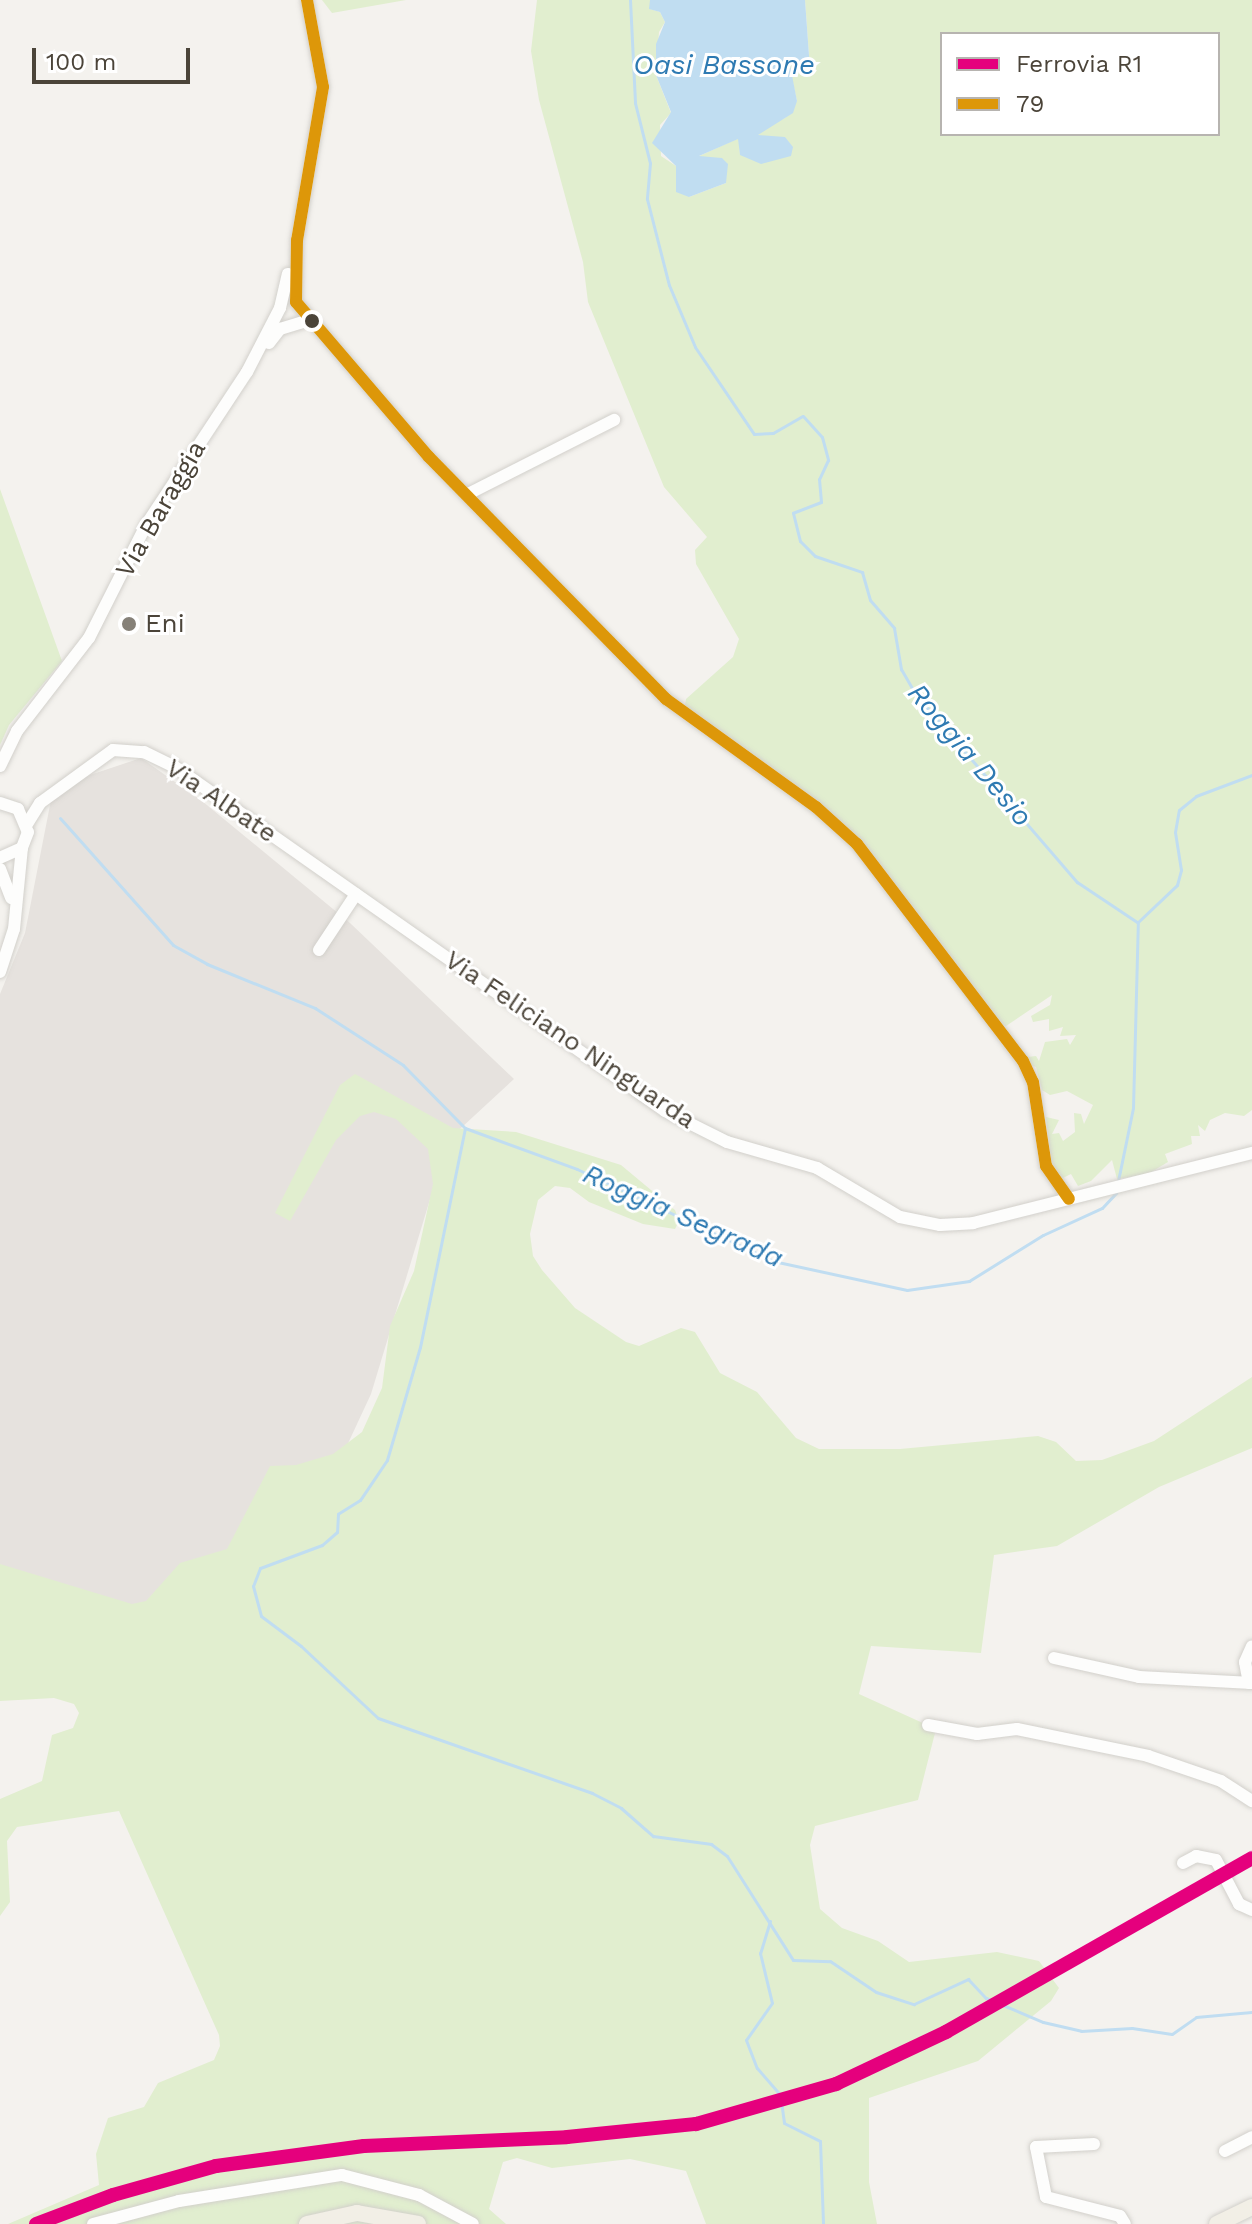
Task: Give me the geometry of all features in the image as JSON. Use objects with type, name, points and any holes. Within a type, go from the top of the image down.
[{"type":"main road","points":[[1217,2224],[1252,2207]]},
{"type":"main road","points":[[307,2224],[357,2213],[418,2224]]},
{"type":"street","name":"Via Baraggia","points":[[307,0],[323,87],[292,287],[309,320],[468,494],[666,699],[816,807],[857,844],[1023,1061],[1033,1082],[1046,1166],[1069,1199]]},
{"type":"street","name":"Via Baraggia","points":[[0,766],[17,731],[89,638],[146,525],[248,369],[280,308],[297,240]]},
{"type":"street","points":[[280,308],[309,320]]},
{"type":"street","points":[[248,369],[280,329],[309,320]]},
{"type":"street","points":[[468,494],[614,420]]},
{"type":"street","name":"Via Albate","points":[[0,972],[11,945],[27,824],[40,803],[113,750],[144,752],[175,767],[356,894]]},
{"type":"street","points":[[0,791],[9,806],[27,824]]},
{"type":"street","name":"Via Albate","points":[[9,806],[40,803]]},
{"type":"street","points":[[0,858],[22,848]]},
{"type":"street","points":[[0,869],[14,909]]},
{"type":"street","points":[[319,950],[356,894]]},
{"type":"street","name":"Via Feliciano Ninguarda","points":[[356,894],[665,1111],[727,1142],[817,1168],[900,1217],[940,1225],[973,1223],[1252,1153]]},
{"type":"street","points":[[1054,1658],[1139,1677],[1250,1683],[1245,1662],[1252,1646]]},
{"type":"street","points":[[928,1725],[977,1734],[1017,1729],[1148,1756],[1221,1781],[1252,1801]]},
{"type":"street","points":[[1183,1863],[1196,1856],[1216,1860],[1239,1904],[1252,1910]]},
{"type":"street","points":[[1225,2151],[1252,2137]]},
{"type":"street","points":[[1094,2144],[1036,2147],[1046,2197],[1120,2216],[1125,2224]]},
{"type":"street","points":[[93,2224],[179,2201],[342,2175],[419,2195],[473,2224]]},
{"type":"shaded area","points":[[141,758],[202,801],[350,923],[514,1079],[448,1140],[371,1394],[317,1510],[158,1652],[0,1620],[0,994],[25,933],[51,800],[84,777]]},
{"type":"green space","points":[[322,0],[406,0],[332,13]]},
{"type":"green space","points":[[537,0],[650,0],[650,9],[660,12],[665,22],[659,32],[656,75],[671,113],[660,125],[661,156],[676,166],[689,197],[726,183],[697,157],[739,138],[740,155],[764,128],[785,118],[797,101],[789,65],[810,69],[805,0],[1252,0],[1252,1110],[1244,1116],[1225,1113],[1210,1120],[1205,1131],[1198,1125],[1200,1136],[1191,1136],[1192,1144],[1165,1154],[1168,1162],[1148,1174],[1117,1179],[1112,1160],[1091,1181],[1078,1186],[1071,1174],[1061,1179],[1052,1169],[1046,1117],[1059,1120],[1052,1134],[1059,1133],[1063,1141],[1075,1132],[1074,1113],[1081,1114],[1084,1124],[1093,1105],[1067,1091],[1050,1095],[1042,1090],[1036,1067],[1031,1065],[1028,1057],[1036,1056],[1039,1061],[1045,1042],[1067,1039],[1070,1045],[1076,1035],[1060,1036],[1063,1027],[1049,1031],[1049,1019],[1033,1022],[1031,1016],[1050,1005],[1052,995],[1006,1026],[982,1019],[878,878],[829,823],[683,716],[686,699],[733,657],[739,639],[696,564],[695,550],[707,537],[664,487],[588,302],[583,262],[539,100],[531,51]]},
{"type":"green space","points":[[0,489],[62,661],[9,725],[0,745]]},
{"type":"green space","points":[[355,1074],[453,1128],[516,1132],[621,1165],[675,1210],[679,1221],[675,1229],[643,1224],[589,1202],[570,1188],[555,1186],[538,1200],[530,1234],[533,1256],[542,1270],[575,1308],[626,1342],[639,1346],[681,1328],[695,1332],[720,1373],[757,1392],[796,1438],[819,1449],[900,1449],[1038,1436],[1056,1442],[1076,1461],[1102,1460],[1154,1441],[1252,1377],[1252,1448],[1159,1487],[1057,1546],[994,1555],[981,1653],[871,1646],[859,1694],[936,1729],[918,1800],[815,1826],[810,1845],[820,1909],[842,1928],[878,1941],[909,1962],[997,1952],[1039,1961],[1059,1988],[1051,2001],[978,2061],[869,2098],[869,2182],[877,2224],[706,2224],[686,2171],[630,2159],[552,2168],[517,2158],[503,2162],[489,2209],[506,2224],[8,2224],[99,2185],[96,2154],[108,2118],[144,2107],[158,2083],[214,2060],[220,2046],[219,2035],[119,1811],[17,1827],[7,1841],[10,1902],[0,1916],[0,1799],[42,1781],[52,1735],[73,1728],[79,1713],[74,1704],[54,1698],[0,1701],[0,1564],[132,1604],[146,1601],[180,1563],[227,1549],[270,1466],[296,1465],[333,1454],[362,1432],[382,1388],[390,1326],[414,1271],[433,1184],[428,1149],[396,1119],[374,1112],[360,1116],[336,1140],[290,1221],[275,1213],[340,1085]]},
{"type":"water","name":"Oasi Bassone","points":[[650,0],[805,0],[810,69],[800,74],[796,63],[790,65],[797,101],[793,113],[758,135],[785,137],[793,147],[791,156],[761,164],[740,155],[738,139],[699,156],[722,158],[728,164],[726,183],[689,197],[676,192],[676,166],[652,143],[671,112],[656,75],[656,44],[665,22],[660,12],[649,9]]},
{"type":"waterway","name":"Roggia Desio","points":[[630,0],[635,103],[650,163],[647,199],[669,285],[695,347],[754,434],[773,433],[803,416],[822,437],[828,460],[819,479],[821,502],[793,513],[800,541],[815,556],[862,572],[870,600],[894,628],[901,669],[916,695],[1077,882],[1137,922]]},
{"type":"waterway","name":"Roggia Segrada","points":[[1138,922],[1177,885],[1181,870],[1175,832],[1179,810],[1196,796],[1252,775]]},
{"type":"waterway","name":"Roggia Segrada","points":[[60,818],[173,945],[207,964],[315,1008],[403,1065],[465,1128],[577,1169],[773,1261],[907,1290],[969,1281],[1043,1235],[1102,1208],[1116,1193]]},
{"type":"waterway","name":"Roggia Segrada","points":[[1118,1181],[1133,1108],[1138,922]]},
{"type":"waterway","points":[[465,1128],[420,1347],[387,1460],[360,1500],[338,1514],[337,1532],[322,1545],[260,1568],[253,1586],[261,1616],[301,1646],[378,1718],[592,1793],[621,1808],[653,1836],[711,1844],[727,1856],[793,1960],[830,1961],[876,1992],[914,2004],[968,1979],[986,1998],[1043,2022],[1081,2031],[1132,2028],[1172,2034],[1196,2017],[1252,2012]]},
{"type":"waterway","points":[[770,1921],[760,1953],[772,2003],[746,2040],[757,2068],[780,2094],[784,2123],[820,2141],[823,2224]]},
{"type":"rail line","name":"R1","points":[[36,2224],[113,2195],[216,2166],[364,2146],[567,2137],[696,2124],[836,2084],[946,2032],[1252,1858]]},
{"type":"transit line","name":"79","points":[[307,0],[323,87],[297,240],[296,302],[429,457],[666,699],[816,807],[857,844],[1023,1061],[1033,1082],[1046,1166],[1069,1199]]},
{"type":"place","name":"Eni","points":[[129,624]]}]
